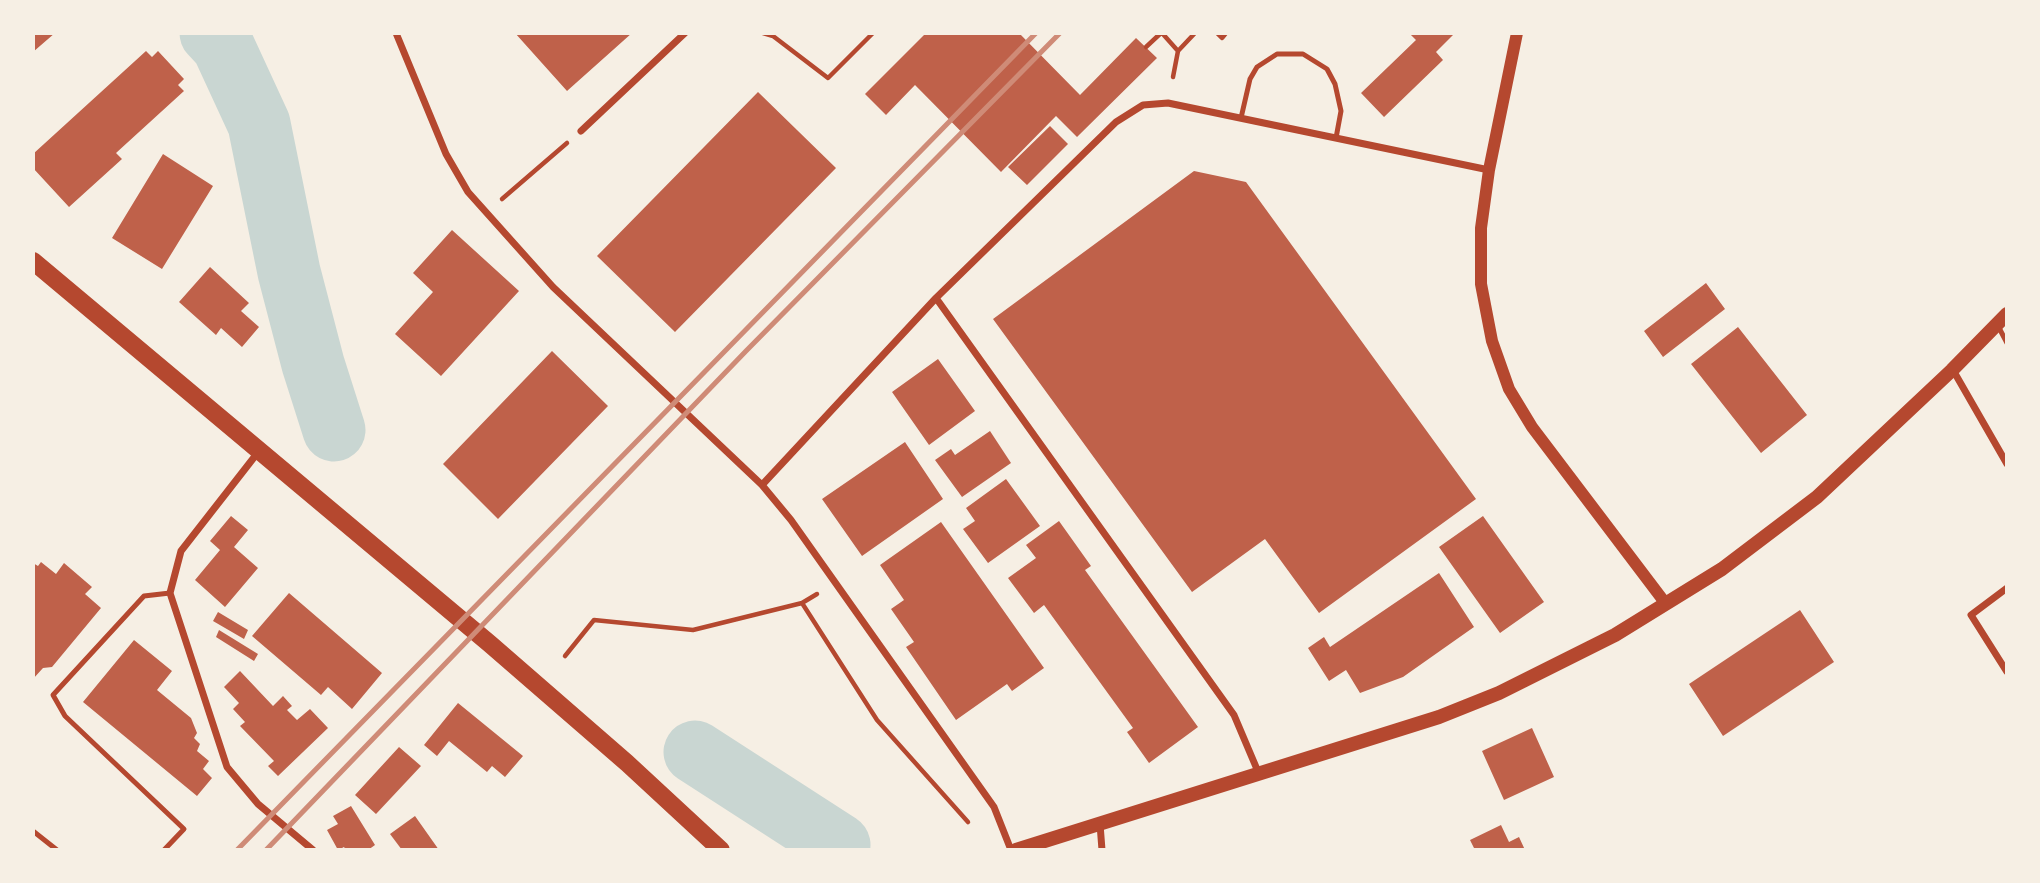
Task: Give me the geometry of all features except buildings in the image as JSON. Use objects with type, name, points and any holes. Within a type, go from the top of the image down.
[{"type":"main road","points":[[33,261],[501,653],[627,763],[721,850]]},
{"type":"main road","points":[[1014,850],[1387,736],[1488,698],[1574,657],[1722,569],[1817,497],[2002,319]]},
{"type":"street","points":[[396,33],[446,154],[468,192],[553,287],[762,485],[835,582],[994,807],[1014,850]]},
{"type":"street","points":[[581,131],[685,33]]},
{"type":"street","points":[[1517,33],[1489,170],[1481,228],[1481,284],[1492,341],[1509,389],[1532,428],[1666,604]]},
{"type":"street","points":[[762,485],[936,298],[1116,122],[1143,105],[1168,103],[1489,170]]},
{"type":"street","points":[[936,298],[1234,715],[1260,776]]},
{"type":"street","points":[[1952,370],[2007,464]]},
{"type":"street","points":[[259,450],[181,551],[170,593],[227,767],[258,804],[313,850]]},
{"type":"street","points":[[2007,588],[1971,615],[2007,672]]},
{"type":"street","points":[[1100,824],[1102,850]]},
{"type":"lane","points":[[1241,118],[1250,79],[1257,67],[1277,54],[1303,54],[1327,69],[1335,84],[1341,111],[1336,138]]},
{"type":"lane","points":[[2002,319],[2007,343]]},
{"type":"lane","points":[[164,850],[184,829],[65,716],[53,695],[144,597],[170,593]]},
{"type":"lane","points":[[33,831],[57,850]]},
{"type":"path","points":[[763,33],[773,36],[828,78],[873,33]]},
{"type":"path","points":[[1146,47],[1161,33],[1178,51]]},
{"type":"path","points":[[1173,77],[1178,51],[1195,33]]},
{"type":"path","points":[[1217,33],[1222,38],[1226,33]]},
{"type":"path","points":[[485,214],[581,131]]},
{"type":"path","points":[[565,656],[594,620],[693,629],[802,603],[835,582]]},
{"type":"path","points":[[802,603],[877,720],[968,822]]},
{"type":"waterway","points":[[211,33],[223,46],[259,124],[289,272],[313,364],[334,430]]},
{"type":"waterway","points":[[695,752],[839,845]]},
{"type":"railway","points":[[237,850],[1036,33]]},
{"type":"railway","points":[[266,850],[746,351],[1060,33]]}]
